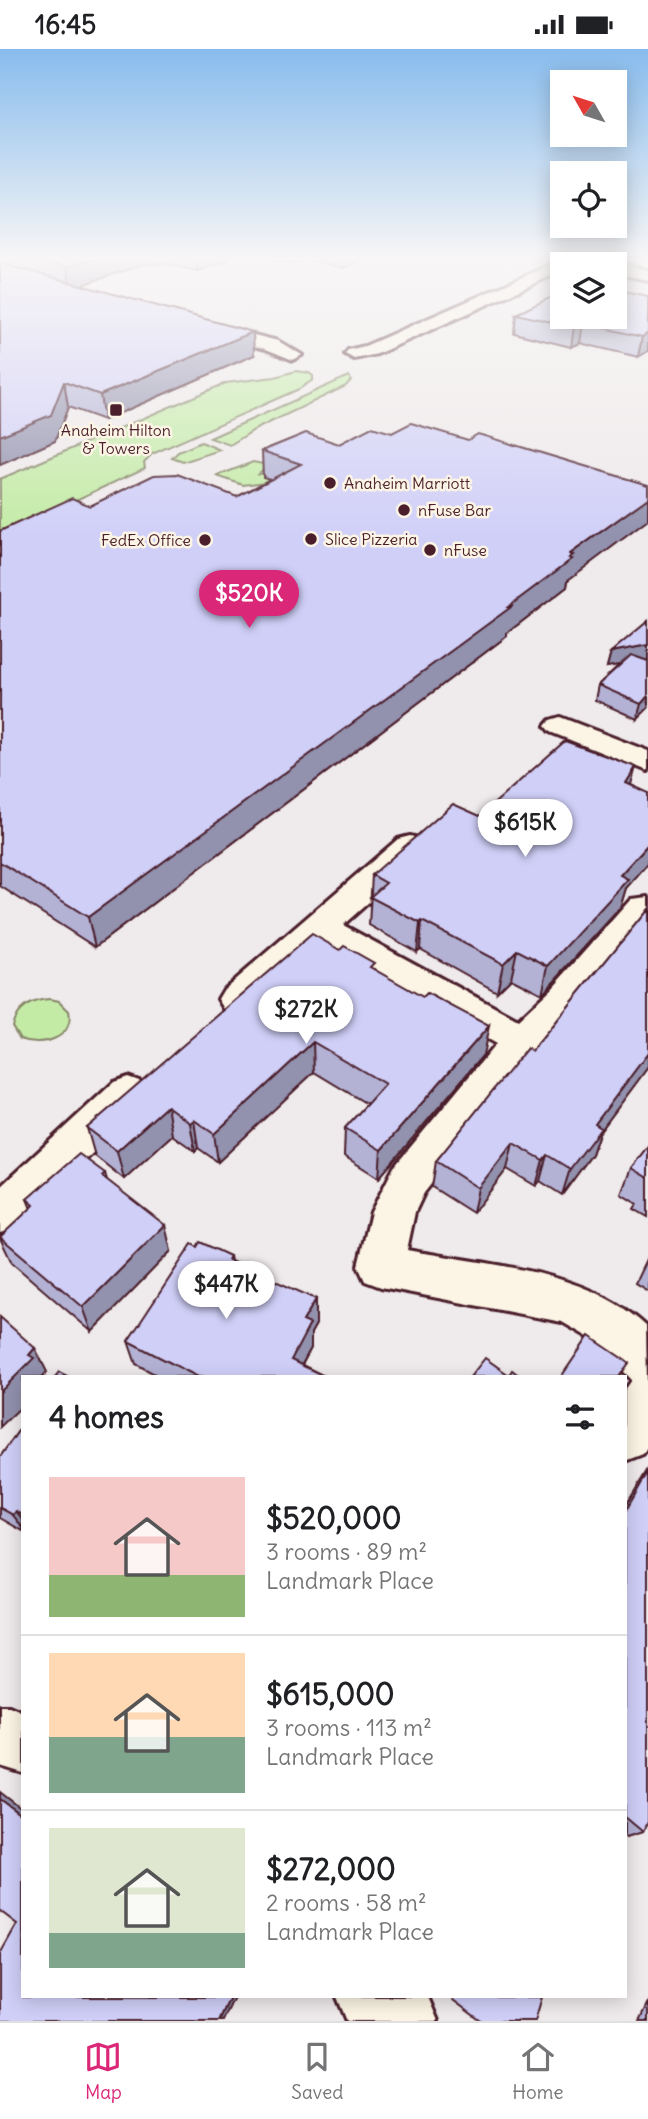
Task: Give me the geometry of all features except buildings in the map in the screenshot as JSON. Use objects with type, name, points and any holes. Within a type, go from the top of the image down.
[{"type":"street","points":[[354,354],[362,352]]},
{"type":"street","points":[[560,726],[648,762]]},
{"type":"street","points":[[215,1019],[431,828]]},
{"type":"street","points":[[643,907],[565,998],[522,1040],[409,1180],[393,1212],[381,1266],[562,1300],[585,1307],[619,1329],[648,1363]]},
{"type":"street","points":[[318,927],[522,1040]]},
{"type":"street","points":[[0,1214],[37,1182],[88,1128],[151,1073]]},
{"type":"street","points":[[627,1433],[648,1398]]},
{"type":"street","points":[[0,1736],[9,1736],[21,1742]]},
{"type":"street","points":[[373,1998],[404,2021]]},
{"type":"green space","points":[[296,371],[309,373],[313,380],[299,389],[152,454],[144,462],[145,468],[0,535],[0,479],[226,383],[275,377]]},
{"type":"green space","points":[[349,376],[351,380],[346,386],[254,430],[230,445],[210,438]]},
{"type":"green space","points":[[201,442],[220,450],[183,462],[172,458],[178,452]]},
{"type":"green space","points":[[253,462],[268,465],[258,474],[265,474],[274,481],[243,485],[217,476]]},
{"type":"green space","points":[[50,999],[59,1001],[69,1011],[67,1028],[55,1039],[37,1042],[20,1039],[12,1026],[21,1009],[31,1003]]},
{"type":"place","name":"Anaheim Hilton & Towers","points":[[116,410]]},
{"type":"place","name":"Anaheim Marriott","points":[[330,483]]},
{"type":"place","name":"nFuse Bar","points":[[404,510]]},
{"type":"place","name":"Slice Pizzeria","points":[[311,539]]},
{"type":"place","name":"FedEx Office","points":[[205,540]]},
{"type":"place","name":"nFuse","points":[[430,550]]}]
